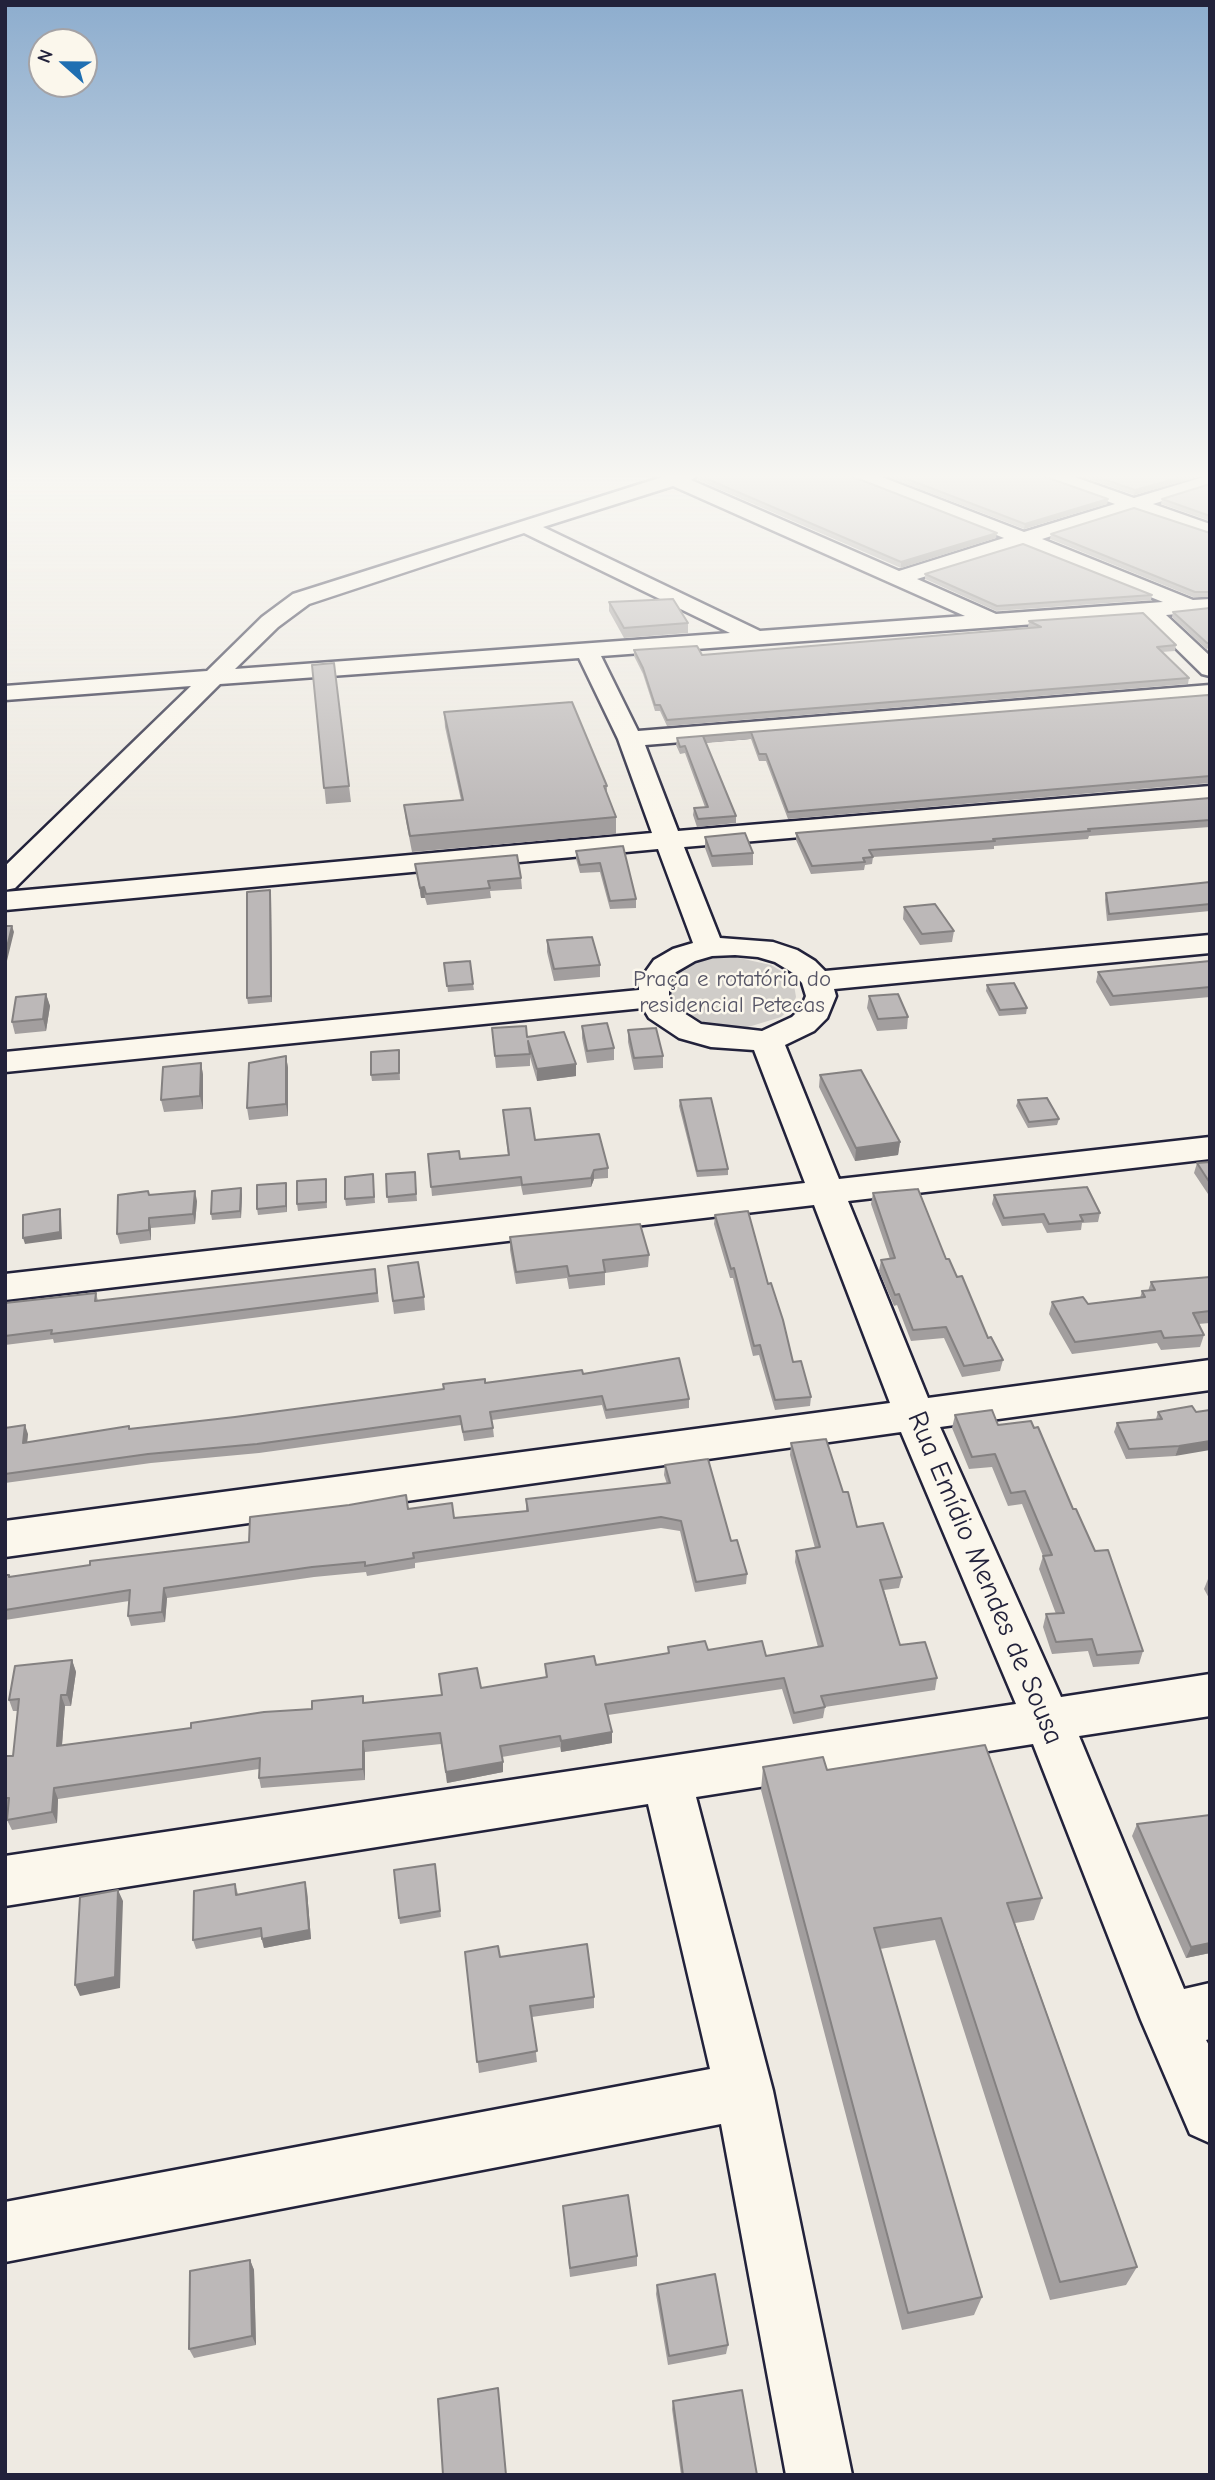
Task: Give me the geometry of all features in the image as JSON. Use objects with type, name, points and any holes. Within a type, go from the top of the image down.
[{"type":"street","points":[[5,881],[270,622],[301,599],[327,590]]},
{"type":"street","points":[[658,590],[756,637]]},
{"type":"street","points":[[925,590],[993,621]]},
{"type":"street","points":[[1158,590],[1201,606]]},
{"type":"street","points":[[5,693],[1201,606]]},
{"type":"street","points":[[1149,610],[1210,669]]},
{"type":"street","points":[[587,651],[630,739],[666,840],[709,947]]},
{"type":"street","points":[[630,739],[1210,692]]},
{"type":"street","points":[[5,901],[666,840],[1210,794]]},
{"type":"street","points":[[817,981],[1210,944]]},
{"type":"street","points":[[709,947],[762,948],[786,956],[804,967],[817,981],[821,996],[816,1011],[803,1024],[766,1041],[711,1037],[690,1031],[660,1010],[654,998],[654,981],[665,966],[684,955],[709,947]]},
{"type":"street","points":[[5,1062],[654,998]]},
{"type":"street","name":"Rua Emídio Mendes de Sousa","points":[[766,1041],[915,1416],[1048,1721],[1189,2016],[1210,2114]]},
{"type":"street","points":[[5,1287],[1210,1148]]},
{"type":"street","points":[[5,1539],[1210,1375]]},
{"type":"street","points":[[5,1881],[1210,1695]]},
{"type":"street","points":[[667,1780],[744,2091],[819,2475]]},
{"type":"street","points":[[5,2232],[744,2091]]},
{"type":"green space","name":"Praça e rotatória do residencial Petecas","points":[[730,956],[771,965],[786,974],[794,985],[796,997],[791,1008],[781,1017],[745,1028],[705,1024],[687,1017],[675,1008],[668,996],[669,984],[676,973],[690,964],[709,958]]},
{"type":"building","points":[[960,590],[1139,590],[1152,595],[997,606]]},
{"type":"building","points":[[1189,590],[1210,590],[1210,592]]},
{"type":"building","points":[[673,599],[688,623],[624,628],[609,602]]},
{"type":"building","points":[[1210,608],[1210,643],[1173,612]]},
{"type":"building","points":[[1143,613],[1176,645],[1157,647],[1189,678],[667,720],[660,705],[655,705],[634,650],[697,646],[702,655],[1041,627],[1029,621]]},
{"type":"building","points":[[334,663],[349,786],[324,788],[312,665]]},
{"type":"building","points":[[1208,695],[1210,776],[788,812],[766,754],[759,754],[751,732]]},
{"type":"building","points":[[572,702],[607,786],[604,786],[616,817],[410,836],[404,805],[463,800],[444,712]]},
{"type":"building","points":[[748,732],[703,736],[736,816],[698,819],[694,808],[708,807],[685,746],[680,747],[677,738]]},
{"type":"building","points":[[1210,798],[1210,820],[869,850],[873,857],[863,858],[865,862],[812,866],[796,833]]},
{"type":"building","points":[[745,833],[753,853],[712,856],[705,837]]},
{"type":"building","points":[[623,846],[636,899],[610,901],[600,863],[580,865],[576,851]]},
{"type":"building","points":[[517,855],[521,878],[488,881],[490,888],[426,894],[424,887],[420,888],[415,864]]},
{"type":"building","points":[[1210,882],[1210,904],[1109,914],[1106,893]]},
{"type":"building","points":[[270,890],[271,996],[247,998],[247,892]]},
{"type":"building","points":[[935,904],[954,931],[922,934],[904,907]]},
{"type":"building","points":[[5,926],[12,926],[5,956]]},
{"type":"building","points":[[592,937],[600,965],[554,969],[547,940]]},
{"type":"building","points":[[470,961],[473,984],[447,986],[444,963]]},
{"type":"building","points":[[1210,961],[1210,987],[1113,996],[1098,972]]},
{"type":"building","points":[[1014,983],[1027,1008],[1000,1010],[987,985]]},
{"type":"building","points":[[46,994],[43,1019],[12,1022],[16,997]]},
{"type":"building","points":[[898,994],[908,1017],[878,1019],[869,996]]},
{"type":"building","points":[[607,1023],[614,1048],[587,1051],[582,1026]]},
{"type":"building","points":[[526,1026],[527,1037],[564,1032],[576,1064],[537,1069],[528,1041],[530,1054],[495,1056],[492,1028]]},
{"type":"building","points":[[656,1028],[663,1056],[634,1058],[628,1030]]},
{"type":"building","points":[[399,1050],[399,1073],[371,1075],[371,1052]]},
{"type":"building","points":[[286,1056],[286,1104],[247,1108],[249,1063]]},
{"type":"building","points":[[201,1063],[200,1096],[161,1100],[163,1067]]},
{"type":"building","points":[[861,1070],[900,1142],[856,1148],[820,1075]]},
{"type":"building","points":[[711,1098],[728,1169],[697,1171],[680,1100]]},
{"type":"building","points":[[1047,1098],[1059,1119],[1029,1122],[1018,1100]]},
{"type":"building","points":[[530,1108],[535,1140],[599,1134],[608,1168],[594,1170],[591,1178],[522,1185],[521,1177],[431,1187],[428,1154],[459,1151],[460,1159],[509,1155],[503,1110]]},
{"type":"building","points":[[1210,1162],[1210,1183],[1197,1163]]},
{"type":"building","points":[[415,1172],[416,1194],[387,1197],[386,1174]]},
{"type":"building","points":[[373,1174],[374,1197],[345,1199],[345,1177]]},
{"type":"building","points":[[326,1179],[326,1202],[297,1204],[297,1181]]},
{"type":"building","points":[[286,1183],[286,1206],[257,1209],[257,1185]]},
{"type":"building","points":[[1087,1187],[1100,1213],[1080,1215],[1083,1221],[1049,1224],[1044,1214],[1004,1218],[994,1195]]},
{"type":"building","points":[[241,1188],[240,1211],[211,1214],[212,1191]]},
{"type":"building","points":[[918,1189],[946,1259],[949,1259],[957,1277],[962,1276],[988,1338],[991,1337],[1003,1360],[964,1366],[946,1327],[913,1330],[899,1294],[895,1295],[881,1260],[895,1258],[873,1193]]},
{"type":"building","points":[[148,1191],[149,1195],[195,1191],[193,1214],[149,1218],[149,1230],[117,1234],[118,1195]]},
{"type":"building","points":[[60,1209],[60,1232],[23,1238],[23,1215]]},
{"type":"building","points":[[748,1211],[768,1284],[771,1283],[783,1320],[793,1362],[801,1361],[811,1397],[775,1400],[760,1345],[754,1346],[734,1268],[731,1269],[715,1215]]},
{"type":"building","points":[[640,1224],[649,1255],[603,1260],[605,1272],[569,1276],[567,1266],[516,1272],[510,1237]]},
{"type":"building","points":[[418,1262],[424,1297],[393,1301],[388,1266]]},
{"type":"building","points":[[375,1269],[377,1293],[51,1334],[52,1330],[5,1336],[5,1303],[96,1293],[95,1301]]},
{"type":"building","points":[[1210,1277],[1210,1311],[1193,1313],[1204,1335],[1164,1338],[1161,1331],[1075,1342],[1052,1302],[1083,1297],[1088,1304],[1145,1297],[1142,1291],[1155,1290],[1151,1282]]},
{"type":"building","points":[[679,1358],[689,1399],[606,1410],[602,1396],[490,1412],[493,1428],[463,1432],[460,1416],[257,1444],[148,1454],[5,1474],[5,1428],[25,1425],[23,1443],[129,1426],[129,1429],[235,1417],[444,1389],[443,1384],[485,1379],[485,1383],[582,1370],[583,1374]]},
{"type":"building","points":[[1192,1406],[1196,1412],[1210,1410],[1210,1441],[1129,1449],[1117,1423],[1162,1419],[1158,1412]]},
{"type":"building","points":[[992,1410],[998,1425],[1031,1421],[1034,1428],[1038,1427],[1073,1509],[1076,1509],[1095,1551],[1108,1550],[1143,1651],[1097,1655],[1092,1639],[1056,1642],[1046,1614],[1064,1613],[1043,1556],[1052,1555],[1025,1491],[1011,1493],[995,1454],[972,1457],[955,1415]]},
{"type":"building","points":[[826,1439],[843,1492],[848,1492],[857,1527],[883,1523],[902,1577],[880,1580],[900,1645],[925,1642],[937,1678],[821,1696],[825,1707],[794,1713],[784,1678],[605,1704],[612,1732],[561,1741],[560,1736],[500,1746],[503,1762],[446,1772],[440,1733],[363,1741],[363,1769],[259,1778],[260,1758],[54,1788],[52,1812],[7,1820],[9,1798],[5,1798],[5,1756],[13,1756],[19,1699],[9,1700],[15,1666],[72,1660],[67,1695],[61,1695],[57,1746],[191,1728],[191,1723],[264,1712],[312,1709],[312,1701],[363,1696],[363,1703],[442,1695],[439,1674],[477,1668],[481,1688],[547,1677],[545,1664],[594,1656],[596,1665],[669,1653],[668,1647],[705,1641],[708,1650],[762,1641],[766,1656],[823,1646],[796,1551],[820,1547],[791,1443]]},
{"type":"building","points":[[708,1459],[731,1541],[737,1540],[747,1574],[696,1582],[681,1521],[661,1517],[413,1553],[414,1558],[365,1566],[365,1562],[312,1567],[164,1588],[162,1612],[128,1616],[130,1590],[5,1610],[5,1575],[9,1577],[90,1565],[90,1561],[249,1542],[250,1517],[406,1495],[408,1509],[452,1503],[454,1518],[528,1511],[526,1499],[670,1483],[665,1465]]},
{"type":"building","points":[[985,1745],[1042,1898],[1007,1903],[1137,2267],[1060,2282],[941,1918],[874,1928],[982,2297],[908,2313],[763,1767],[823,1757],[827,1770]]},
{"type":"building","points":[[1210,1815],[1210,1943],[1191,1947],[1137,1824]]},
{"type":"building","points":[[435,1864],[440,1911],[399,1918],[394,1870]]},
{"type":"building","points":[[305,1882],[309,1930],[262,1939],[261,1928],[193,1940],[194,1891],[235,1884],[236,1895]]},
{"type":"building","points":[[118,1890],[115,1977],[75,1985],[80,1897]]},
{"type":"building","points":[[587,1944],[594,1997],[530,2006],[537,2051],[477,2062],[465,1952],[498,1946],[500,1957]]},
{"type":"building","points":[[628,2195],[637,2256],[570,2268],[563,2206]]},
{"type":"building","points":[[250,2260],[252,2336],[189,2349],[190,2271]]},
{"type":"building","points":[[715,2274],[728,2345],[669,2356],[657,2285]]},
{"type":"building","points":[[498,2388],[506,2475],[443,2475],[438,2399]]},
{"type":"building","points":[[742,2390],[757,2475],[683,2475],[673,2401]]}]
